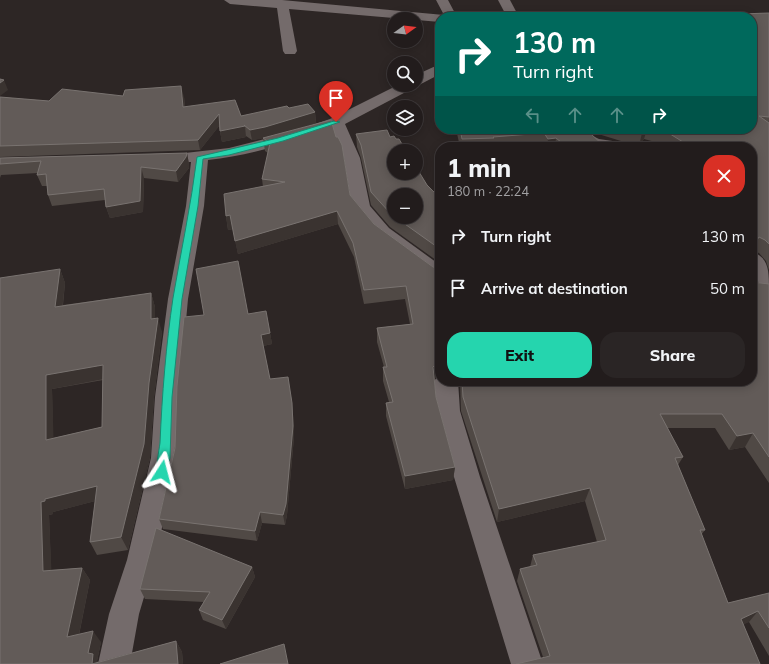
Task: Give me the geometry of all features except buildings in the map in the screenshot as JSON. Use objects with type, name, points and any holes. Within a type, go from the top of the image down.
[{"type":"street","points":[[230,0],[435,18]]},
{"type":"street","points":[[442,0],[448,12]]},
{"type":"street","points":[[504,0],[510,12]]},
{"type":"street","points":[[282,4],[290,51]]},
{"type":"street","points":[[423,77],[435,71]]},
{"type":"street","points":[[169,158],[200,157],[229,153],[265,144],[336,122],[395,92]]},
{"type":"street","points":[[336,122],[352,158],[359,200],[364,213],[382,232],[435,271]]},
{"type":"street","points":[[574,134],[593,142]]},
{"type":"street","points":[[114,664],[124,614],[156,501],[164,458],[167,397],[176,314],[195,206],[200,157]]},
{"type":"street","points":[[757,265],[769,281]]},
{"type":"street","points":[[446,386],[448,411],[467,477],[527,664]]},
{"type":"route","points":[[162,472],[172,343],[178,299],[195,206],[200,157],[229,153],[281,140],[336,122]]}]
